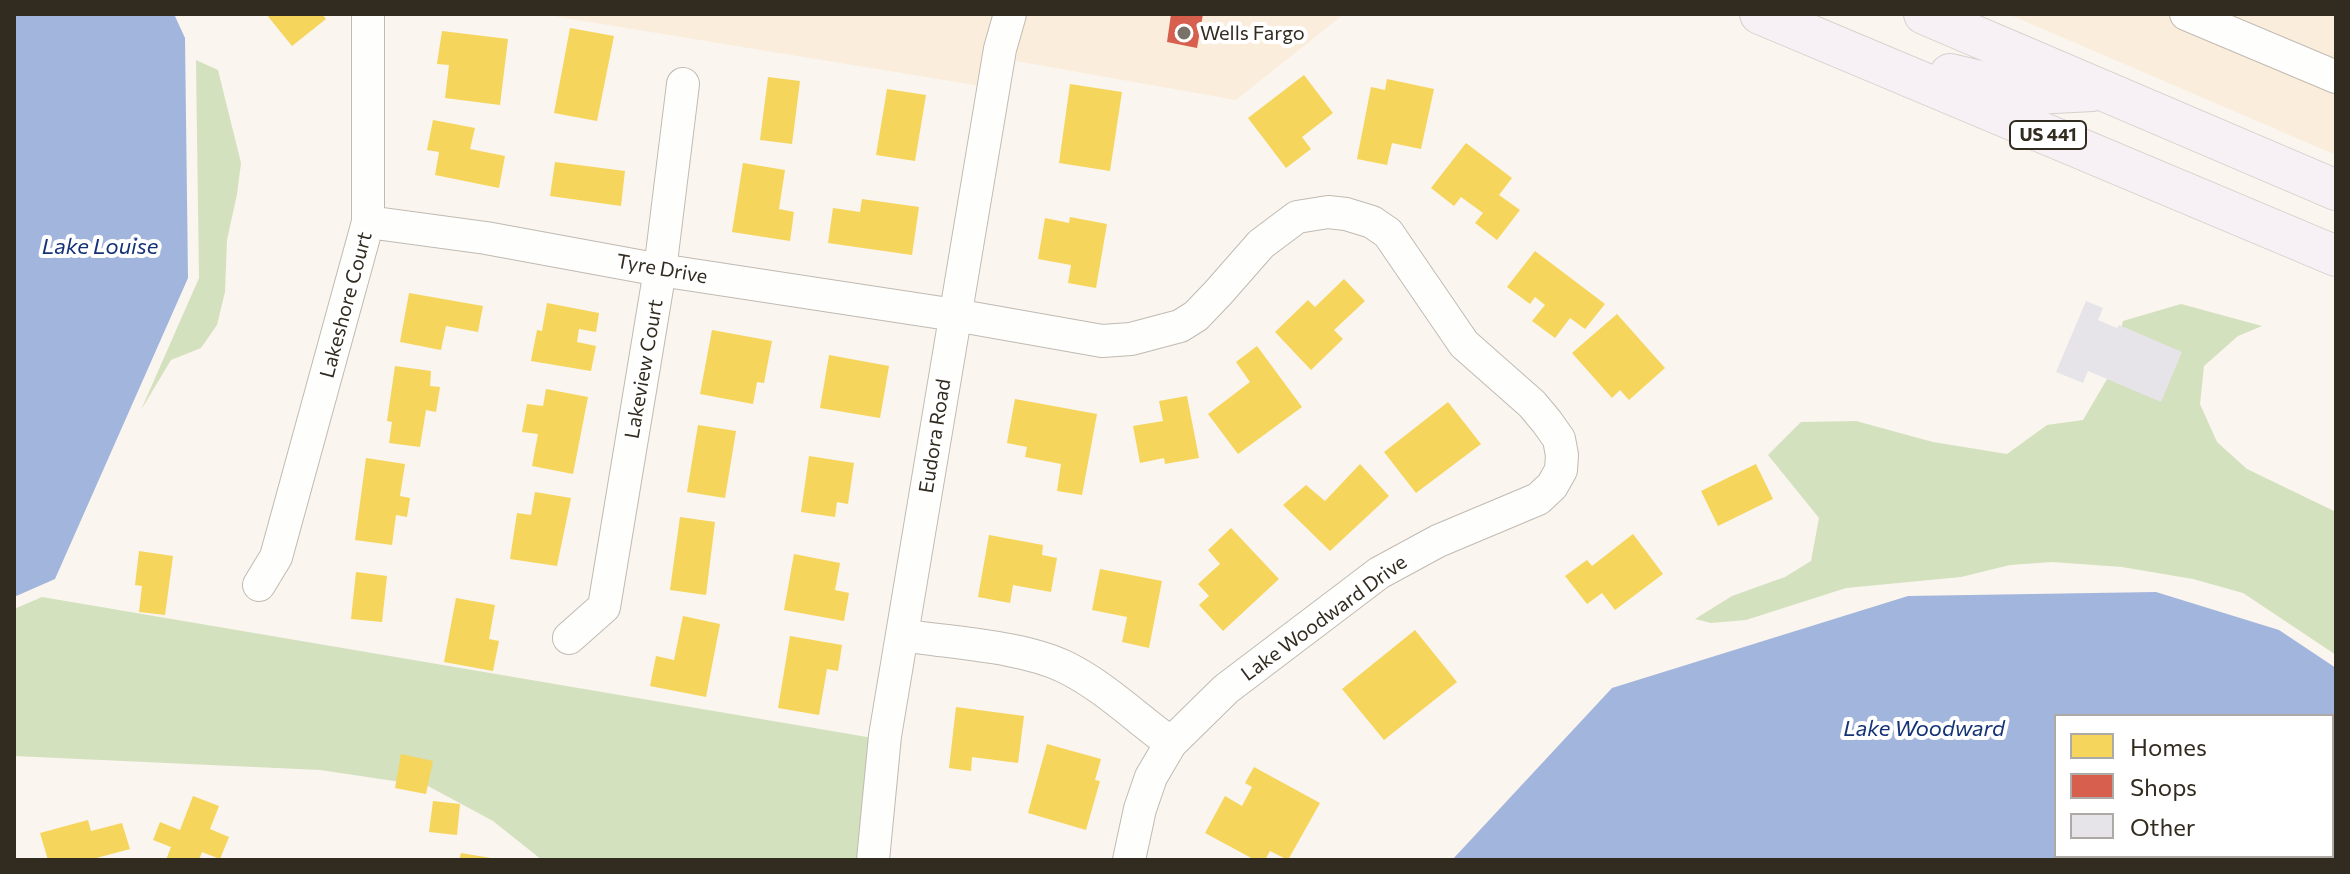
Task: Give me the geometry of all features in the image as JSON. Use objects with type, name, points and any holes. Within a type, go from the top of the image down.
[{"type":"main road","name":"US 441","points":[[1760,14],[2336,256]]},
{"type":"main road","points":[[1924,14],[2336,190]]},
{"type":"main road","points":[[1841,48],[2035,94],[2101,90]]},
{"type":"street","name":"Lakeshore Court","points":[[259,585],[276,557],[368,222],[368,14]]},
{"type":"street","name":"Eudora Road","points":[[873,860],[885,736],[1000,49],[1010,14]]},
{"type":"street","points":[[2186,14],[2336,77]]},
{"type":"street","name":"Lakeview Court","points":[[569,638],[604,607],[660,270],[683,84]]},
{"type":"street","name":"Lake Woodward Drive","points":[[955,315],[1102,341],[1159,334],[1196,316],[1261,244],[1282,227],[1310,213],[1346,214],[1372,222],[1388,233],[1464,344],[1532,404],[1559,439],[1561,470],[1552,486],[1538,499],[1438,541],[1379,573],[1226,689],[1171,743],[1147,788],[1129,860]]},
{"type":"street","name":"Tyre Drive","points":[[368,222],[486,238],[660,270],[955,315]]},
{"type":"street","points":[[902,635],[1029,655],[1063,666],[1088,679],[1171,743]]},
{"type":"shaded area","points":[[541,14],[998,14],[981,86]]},
{"type":"shaded area","points":[[1023,14],[1344,14],[1236,100],[1016,61],[1006,79]]},
{"type":"shaded area","points":[[2008,14],[2336,14],[2336,155]]},
{"type":"green space","points":[[196,60],[218,70],[241,163],[227,240],[225,292],[217,325],[201,348],[171,360],[141,410],[199,278]]},
{"type":"green space","points":[[2181,304],[2262,326],[2238,336],[2204,366],[2200,404],[2217,442],[2247,469],[2336,512],[2336,655],[2243,593],[2193,579],[2122,567],[2052,562],[2010,565],[1961,577],[1846,588],[1746,620],[1711,623],[1695,619],[1732,596],[1785,577],[1811,561],[1819,518],[1768,455],[1801,422],[1856,421],[1933,442],[2007,454],[2047,425],[2083,420],[2110,374],[2123,321]]},
{"type":"green space","points":[[42,597],[873,738],[861,860],[542,860],[493,821],[428,786],[320,770],[14,756],[14,609]]},
{"type":"water","name":"Lake Louise","points":[[14,14],[174,14],[185,38],[188,278],[55,579],[14,597]]},
{"type":"water","name":"Lake Woodward","points":[[2156,592],[2279,630],[2336,668],[2336,860],[1452,860],[1612,688],[1908,596]]},
{"type":"building: Homes","points":[[266,14],[322,14],[326,19],[292,46]]},
{"type":"building: Homes","points":[[570,28],[614,36],[597,121],[554,113]]},
{"type":"building: Homes","points":[[442,31],[508,39],[500,105],[445,98],[449,65],[437,64]]},
{"type":"building: Homes","points":[[1304,75],[1333,113],[1302,137],[1311,149],[1286,168],[1248,118]]},
{"type":"building: Homes","points":[[768,77],[800,81],[792,144],[760,140]]},
{"type":"building: Homes","points":[[1387,79],[1434,89],[1421,149],[1392,143],[1387,165],[1357,159],[1371,87],[1385,90]]},
{"type":"building: Homes","points":[[1070,84],[1122,92],[1110,171],[1059,163]]},
{"type":"building: Homes","points":[[887,89],[926,95],[915,161],[876,155]]},
{"type":"building: Homes","points":[[433,120],[475,128],[470,149],[505,156],[499,188],[435,175],[439,152],[427,150]]},
{"type":"building: Homes","points":[[1466,143],[1512,178],[1499,195],[1520,210],[1497,240],[1475,223],[1483,213],[1461,197],[1454,206],[1431,188]]},
{"type":"building: Homes","points":[[555,162],[625,171],[621,206],[550,196]]},
{"type":"building: Homes","points":[[743,163],[785,170],[779,209],[794,212],[790,241],[732,232]]},
{"type":"building: Homes","points":[[862,199],[919,207],[912,255],[828,243],[833,208],[860,212]]},
{"type":"building: Homes","points":[[1070,217],[1107,224],[1096,288],[1068,283],[1071,265],[1038,259],[1045,218],[1069,223]]},
{"type":"building: Homes","points":[[1535,251],[1605,304],[1585,329],[1570,318],[1555,338],[1532,321],[1545,305],[1535,297],[1530,304],[1507,287]]},
{"type":"building: Homes","points":[[1344,279],[1365,301],[1334,330],[1343,339],[1311,370],[1275,332],[1308,300],[1315,307]]},
{"type":"building: Homes","points":[[409,293],[483,306],[478,332],[446,326],[441,350],[400,342]]},
{"type":"building: Homes","points":[[547,303],[599,313],[596,332],[579,329],[577,342],[596,346],[591,371],[531,361],[537,330],[542,331]]},
{"type":"building: Homes","points":[[1617,314],[1665,368],[1629,400],[1620,390],[1612,398],[1572,353]]},
{"type":"building: Homes","points":[[712,330],[772,341],[764,383],[757,382],[753,404],[700,394]]},
{"type":"building: Homes","points":[[1257,346],[1302,407],[1238,454],[1208,414],[1250,382],[1236,362]]},
{"type":"building: Homes","points":[[829,355],[889,366],[880,418],[820,408]]},
{"type":"building: Homes","points":[[395,366],[431,371],[430,386],[440,387],[436,412],[426,410],[420,447],[389,443],[392,422],[387,421]]},
{"type":"building: Homes","points":[[546,389],[588,397],[573,474],[532,466],[538,434],[522,432],[527,404],[543,406]]},
{"type":"building: Homes","points":[[1187,396],[1199,458],[1165,464],[1164,458],[1140,463],[1133,426],[1163,421],[1159,401]]},
{"type":"building: Homes","points":[[1015,399],[1097,414],[1082,495],[1057,491],[1061,464],[1025,457],[1027,447],[1007,443]]},
{"type":"building: Homes","points":[[1448,402],[1481,444],[1416,493],[1384,452]]},
{"type":"building: Homes","points":[[698,425],[736,431],[725,498],[687,492]]},
{"type":"building: Homes","points":[[809,456],[854,463],[848,504],[837,502],[835,517],[801,512]]},
{"type":"building: Homes","points":[[366,458],[405,464],[400,496],[410,498],[407,517],[396,515],[392,545],[355,540]]},
{"type":"building: Homes","points":[[1360,464],[1389,496],[1330,551],[1283,505],[1306,485],[1325,501]]},
{"type":"building: Homes","points":[[1756,464],[1773,499],[1718,526],[1701,491]]},
{"type":"building: Homes","points":[[535,492],[571,498],[557,566],[510,559],[517,513],[531,515]]},
{"type":"building: Homes","points":[[680,517],[715,522],[706,595],[670,590]]},
{"type":"building: Homes","points":[[1231,528],[1279,579],[1223,631],[1199,605],[1209,596],[1198,584],[1220,564],[1208,550]]},
{"type":"building: Homes","points":[[1633,534],[1663,574],[1615,610],[1602,593],[1587,604],[1565,576],[1587,560],[1592,566]]},
{"type":"building: Homes","points":[[989,535],[1043,545],[1042,555],[1057,558],[1051,592],[1013,585],[1010,603],[978,597]]},
{"type":"building: Homes","points":[[139,551],[173,556],[165,615],[139,612],[142,586],[135,585]]},
{"type":"building: Homes","points":[[794,554],[840,563],[835,590],[849,593],[844,621],[784,610]]},
{"type":"building: Homes","points":[[1100,569],[1162,581],[1149,648],[1122,642],[1127,617],[1092,610]]},
{"type":"building: Homes","points":[[356,572],[387,576],[382,622],[351,619]]},
{"type":"building: Homes","points":[[456,598],[495,605],[489,639],[499,641],[493,671],[444,662]]},
{"type":"building: Homes","points":[[683,616],[720,624],[706,697],[650,686],[656,656],[674,660]]},
{"type":"building: Homes","points":[[1415,630],[1457,682],[1384,740],[1342,689]]},
{"type":"building: Homes","points":[[790,636],[842,645],[838,671],[827,669],[819,715],[778,708]]},
{"type":"building: Homes","points":[[956,707],[1024,716],[1018,763],[972,757],[971,771],[949,768]]},
{"type":"building: Homes","points":[[1047,744],[1101,759],[1095,780],[1100,781],[1086,830],[1028,813]]},
{"type":"building: Homes","points":[[401,754],[433,761],[426,794],[395,788]]},
{"type":"building: Homes","points":[[1254,767],[1320,803],[1288,860],[1270,851],[1265,860],[1255,860],[1205,833],[1225,796],[1242,806],[1252,787],[1245,783]]},
{"type":"building: Homes","points":[[193,796],[219,806],[210,829],[229,837],[220,859],[202,852],[199,860],[166,860],[171,847],[153,840],[160,822],[180,830]]},
{"type":"building: Homes","points":[[433,801],[460,804],[457,835],[429,832]]},
{"type":"building: Homes","points":[[88,820],[91,831],[122,823],[130,849],[89,860],[48,860],[40,833]]},
{"type":"building: Homes","points":[[461,853],[491,858],[491,860],[459,860]]},
{"type":"building: Shops","name":"Wells Fargo","points":[[1171,14],[1203,14],[1197,48],[1167,42]]},
{"type":"building: Other","points":[[2086,301],[2103,308],[2098,320],[2117,328],[2119,325],[2182,352],[2161,402],[2088,371],[2083,383],[2056,372]]},
{"type":"place","name":"Wells Fargo","points":[[1184,33]]}]
